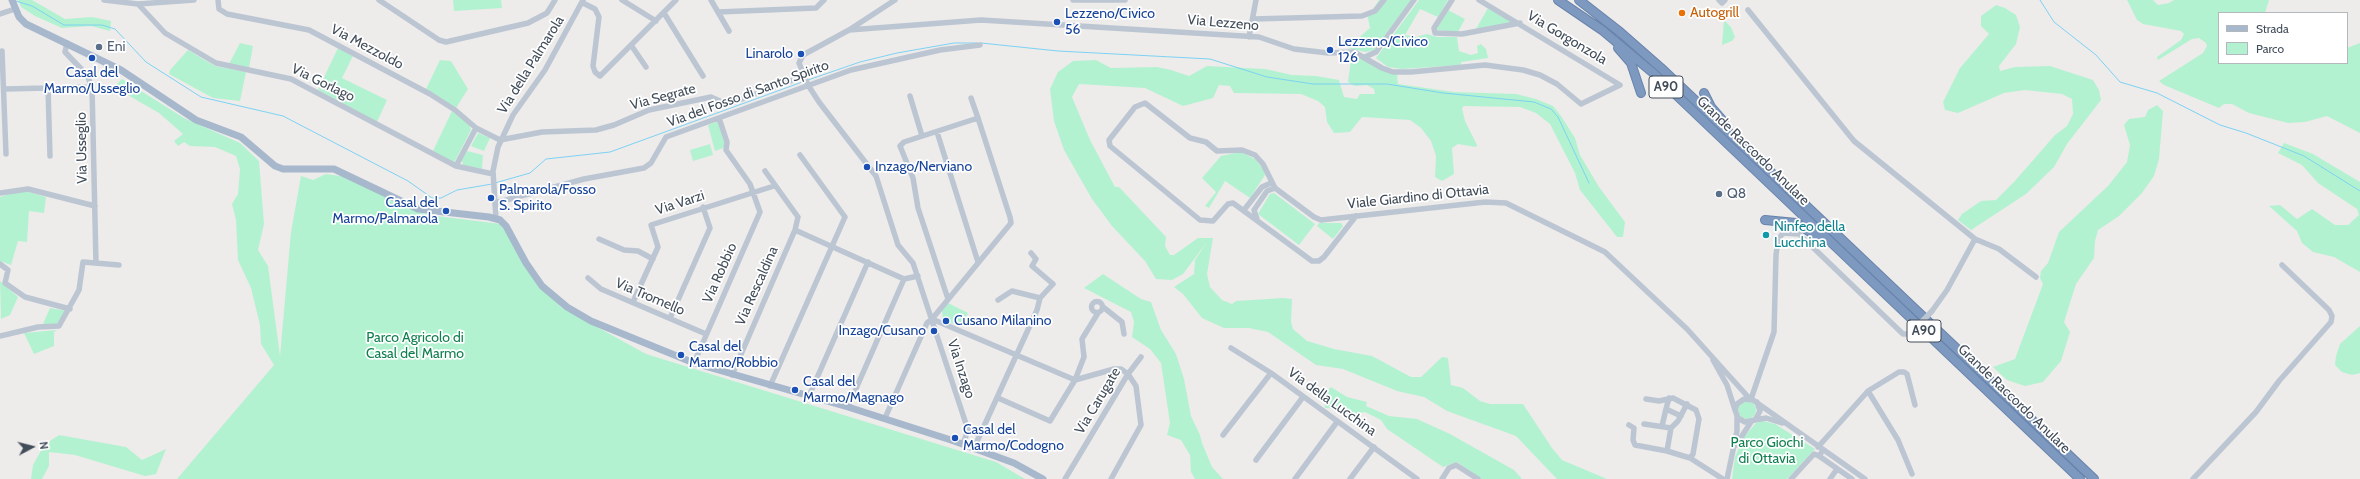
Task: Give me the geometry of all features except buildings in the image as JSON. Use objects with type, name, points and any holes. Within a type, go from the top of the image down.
[{"type":"highway","name":"Grande Raccordo Anulare","points":[[1558,0],[1602,30],[1652,72],[2080,479]]},
{"type":"highway","name":"Grande Raccordo Anulare","points":[[1579,0],[1632,42],[2094,479]]},
{"type":"highway","points":[[1602,30],[1631,63],[1641,93]]},
{"type":"highway","points":[[1704,93],[1711,107],[1736,134],[1744,147]]},
{"type":"highway","points":[[1765,220],[1788,221],[1802,225],[1859,269]]},
{"type":"main road","points":[[14,5],[19,17],[26,24],[136,79],[193,118],[241,137],[274,166],[283,169],[334,169],[418,209],[496,219],[506,226],[540,283],[572,311],[591,321],[694,363],[885,418],[963,444],[1014,463],[1043,479]]},
{"type":"street","points":[[104,0],[138,4],[194,0]]},
{"type":"street","name":"Via Mezzoldo","points":[[218,0],[219,9],[227,14],[309,30],[430,94],[455,110],[476,128],[500,140]]},
{"type":"street","points":[[379,0],[439,40],[446,42],[528,23],[547,13],[555,0]]},
{"type":"street","name":"Via della Palmarola","points":[[496,219],[493,180],[495,154],[500,140],[517,110],[545,70],[583,1],[595,9],[600,19],[593,65],[596,73],[602,75],[676,0]]},
{"type":"street","points":[[711,0],[729,31]]},
{"type":"street","points":[[718,12],[816,8],[824,0]]},
{"type":"street","points":[[850,30],[895,0]]},
{"type":"street","points":[[1073,0],[1125,0]]},
{"type":"street","points":[[1249,37],[1256,0]]},
{"type":"street","points":[[1253,18],[1362,16],[1375,11],[1384,0]]},
{"type":"street","points":[[1365,57],[1376,52],[1414,0]]},
{"type":"street","points":[[1452,0],[1434,31],[1436,33],[1457,34],[1520,23]]},
{"type":"street","name":"Via Gorgonzola","points":[[1479,0],[1520,23],[1620,85]]},
{"type":"street","points":[[1719,0],[1722,3],[1725,0]]},
{"type":"street","points":[[625,1],[656,21]]},
{"type":"street","name":"Via Gorlago","points":[[138,4],[140,8],[165,33],[216,63],[291,79],[456,166],[493,180]]},
{"type":"street","points":[[0,14],[14,5]]},
{"type":"street","points":[[1748,10],[1854,140],[1975,239],[1999,249],[2036,277]]},
{"type":"street","points":[[664,12],[703,76]]},
{"type":"street","name":"Via Lezzeno","points":[[850,30],[981,20],[1261,38],[1294,49],[1330,53],[1352,51],[1384,69],[1398,72],[1485,65],[1523,70],[1540,75],[1557,84],[1581,104],[1620,85]]},
{"type":"street","name":"Via Inzago","points":[[850,30],[801,57],[799,63],[808,85],[829,116],[876,176],[898,245],[912,261],[918,276],[968,430]]},
{"type":"street","points":[[4,89],[92,86],[86,75],[65,52],[66,43]]},
{"type":"street","points":[[632,45],[646,67]]},
{"type":"street","name":"Via del Fosso di Santo Spirito","points":[[495,203],[588,178],[644,168],[651,163],[666,137],[864,66],[949,49],[980,46]]},
{"type":"street","points":[[2,51],[6,154]]},
{"type":"street","name":"Via Segrate","points":[[500,140],[542,132],[596,130],[614,125],[649,110],[711,97],[722,102],[731,103],[804,76]]},
{"type":"street","name":"Via Usseglio","points":[[92,86],[96,264]]},
{"type":"street","points":[[48,88],[50,156]]},
{"type":"street","points":[[910,96],[922,136]]},
{"type":"street","points":[[885,418],[926,324],[932,319],[1009,226],[1011,220],[971,98]]},
{"type":"street","points":[[1273,186],[1264,166],[1255,156],[1242,150],[1217,151],[1206,142],[1190,138],[1145,103],[1135,107],[1109,139],[1110,146],[1202,222],[1215,220],[1229,203],[1234,203],[1314,261],[1324,257],[1356,216]]},
{"type":"street","name":"Via Robbio","points":[[694,363],[760,212],[754,192],[726,150],[727,142],[719,118]]},
{"type":"street","points":[[948,299],[918,208],[914,182],[900,148],[902,143],[978,118]]},
{"type":"street","points":[[456,166],[476,128]]},
{"type":"street","points":[[937,132],[978,262]]},
{"type":"street","points":[[770,386],[844,214],[800,155]]},
{"type":"street","points":[[764,171],[798,218],[795,230],[868,262],[904,280],[918,276]]},
{"type":"street","name":"Via Varzi","points":[[633,302],[658,248],[651,225],[774,186]]},
{"type":"street","points":[[1244,210],[1262,187],[1273,186]]},
{"type":"street","points":[[1257,219],[1254,210],[1267,191],[1273,186]]},
{"type":"street","name":"Viale Giardino di Ottavia","points":[[1273,186],[1315,218],[1326,220],[1342,217],[1489,202],[1508,204],[1603,251],[1652,295],[1751,399]]},
{"type":"street","points":[[0,193],[19,188],[30,189],[95,206]]},
{"type":"street","points":[[670,318],[710,228],[704,207]]},
{"type":"street","points":[[1342,217],[1346,227]]},
{"type":"street","name":"Via Rescaldina","points":[[732,375],[795,230]]},
{"type":"street","points":[[1751,399],[1775,329],[1776,255],[1778,240],[1783,233],[1799,234],[1903,334],[1910,334],[1932,311],[1947,290],[1975,239]]},
{"type":"street","points":[[598,239],[624,250],[638,252],[653,259]]},
{"type":"street","points":[[974,448],[1037,310],[1040,298],[1053,284],[1032,266],[1036,259],[1031,253]]},
{"type":"street","points":[[0,336],[38,327],[59,326],[70,309],[80,286],[83,262],[119,265]]},
{"type":"street","points":[[809,396],[868,262]]},
{"type":"street","points":[[0,264],[8,270],[5,283],[25,297],[36,302],[70,309]]},
{"type":"street","points":[[2193,479],[2256,412],[2288,370],[2331,322],[2332,316],[2328,310],[2282,265]]},
{"type":"street","name":"Via Tromello","points":[[588,278],[601,289],[706,334]]},
{"type":"street","points":[[848,407],[904,280]]},
{"type":"street","points":[[998,300],[1013,291],[1040,298]]},
{"type":"street","points":[[1098,313],[1092,309],[1094,303],[1099,302],[1102,307],[1122,322],[1124,334]]},
{"type":"street","points":[[998,398],[1050,422],[1075,380],[1084,357],[1082,339],[1102,307]]},
{"type":"street","points":[[932,319],[1075,380],[1114,369],[1121,369],[1128,374],[1136,386],[1141,425],[1111,479]]},
{"type":"street","name":"Via della Lucchina","points":[[1231,348],[1271,373],[1417,479]]},
{"type":"street","name":"Viale Giardino di Ottavia","points":[[1710,356],[1727,385],[1736,413]]},
{"type":"street","name":"Via Carugate","points":[[1065,479],[1128,374],[1141,357]]},
{"type":"street","points":[[1818,447],[1868,391],[1904,372],[1907,374],[1915,405]]},
{"type":"street","points":[[1223,435],[1271,373]]},
{"type":"street","points":[[1868,391],[1898,440],[1912,474]]},
{"type":"street","points":[[1256,460],[1303,397]]},
{"type":"street","points":[[1662,426],[1669,398]]},
{"type":"street","points":[[1646,399],[1659,401],[1669,398],[1687,404],[1696,410],[1699,419],[1693,454],[1690,458]]},
{"type":"street","points":[[1727,479],[1737,431],[1736,413],[1739,401],[1751,399],[1865,479]]},
{"type":"street","points":[[1732,452],[1760,410],[1757,402]]},
{"type":"street","points":[[1668,451],[1671,428],[1681,416],[1687,404]]},
{"type":"street","points":[[1666,408],[1681,416]]},
{"type":"street","points":[[1736,413],[1743,422],[1766,418],[1784,423]]},
{"type":"street","points":[[1295,479],[1337,422]]},
{"type":"street","points":[[1644,424],[1671,428]]},
{"type":"street","points":[[1629,425],[1634,428],[1633,440],[1635,446],[1668,451],[1690,458],[1723,479]]},
{"type":"street","points":[[963,444],[968,430],[980,435]]},
{"type":"street","points":[[1350,479],[1374,447]]},
{"type":"street","points":[[1819,456],[1823,450]]},
{"type":"street","points":[[1791,479],[1814,454],[1852,479]]},
{"type":"street","points":[[1442,479],[1449,468],[1456,465],[1478,479]]},
{"type":"street","points":[[1830,479],[1837,469]]},
{"type":"green space","points":[[18,0],[32,0],[65,19],[92,17],[111,21],[110,31],[91,26],[62,28],[35,16],[21,7]]},
{"type":"green space","points":[[453,0],[501,0],[502,8],[454,11]]},
{"type":"green space","points":[[1379,0],[1411,0],[1374,50],[1366,52],[1347,48],[1370,28],[1367,13],[1374,8]]},
{"type":"green space","points":[[1419,0],[1448,0],[1438,17],[1420,9],[1405,35],[1416,37],[1427,34],[1437,37],[1457,37],[1459,51],[1471,55],[1478,53],[1477,46],[1481,44],[1486,49],[1488,58],[1461,62],[1461,65],[1402,69],[1388,67],[1376,58]]},
{"type":"green space","points":[[2127,0],[2153,0],[2158,5],[2169,3],[2174,0],[2269,0],[2265,12],[2218,12],[2218,64],[2348,64],[2348,48],[2360,43],[2360,133],[2327,116],[2305,122],[2288,123],[2249,113],[2232,104],[2224,104],[2219,108],[2164,85],[2159,81],[2203,53],[2207,46],[2206,43],[2199,38],[2192,39],[2158,60],[2157,57],[2181,40],[2184,34],[2181,31],[2143,24],[2137,20]]},
{"type":"green space","points":[[1996,5],[2005,8],[2016,15],[2020,27],[2016,44],[1999,66],[2000,71],[2015,67],[2050,66],[2093,80],[2099,90],[2101,100],[2067,144],[2054,167],[2026,194],[1971,230],[1958,220],[1962,214],[1981,201],[1996,200],[2014,182],[2055,135],[2067,126],[2073,114],[2072,99],[2062,94],[2025,90],[2004,93],[1958,113],[1945,110],[1943,102],[1960,68],[1989,34],[1981,26],[1981,16]]},
{"type":"green space","points":[[1488,8],[1514,22],[1476,29]]},
{"type":"green space","points":[[1448,10],[1465,19],[1458,32],[1436,30]]},
{"type":"green space","points":[[1724,20],[1731,27],[1735,37],[1732,41],[1722,45]]},
{"type":"green space","points":[[240,43],[253,46],[249,68],[229,64]]},
{"type":"green space","points":[[338,48],[353,56],[342,78],[387,100],[377,122],[318,90]]},
{"type":"green space","points":[[188,50],[215,66],[246,72],[240,101],[213,98],[169,74],[170,70]]},
{"type":"green space","points":[[1354,54],[1397,74],[1398,84],[1454,92],[1516,94],[1536,99],[1553,106],[1575,138],[1580,155],[1599,187],[1625,222],[1623,237],[1617,237],[1580,190],[1575,173],[1550,124],[1536,113],[1520,107],[1464,106],[1462,108],[1465,121],[1477,145],[1476,147],[1458,144],[1452,148],[1454,174],[1442,181],[1435,177],[1436,156],[1431,141],[1421,128],[1410,120],[1362,117],[1350,132],[1334,133],[1327,122],[1325,107],[1318,101],[1301,94],[1234,93],[1230,86],[1219,85],[1213,98],[1183,106],[1145,88],[1079,84],[1072,97],[1090,140],[1115,187],[1119,187],[1166,237],[1165,246],[1170,255],[1174,255],[1198,238],[1213,238],[1207,274],[1210,287],[1222,300],[1232,304],[1236,301],[1283,298],[1292,299],[1291,322],[1293,329],[1307,341],[1334,349],[1372,356],[1411,377],[1421,377],[1442,357],[1448,358],[1451,385],[1463,388],[1480,401],[1490,404],[1523,404],[1552,448],[1562,460],[1607,479],[1557,479],[1516,436],[1447,411],[1424,397],[1397,391],[1343,369],[1316,365],[1268,332],[1249,328],[1224,328],[1202,318],[1183,294],[1174,287],[1194,274],[1195,260],[1207,242],[1183,274],[1172,280],[1156,279],[1145,261],[1112,226],[1092,199],[1064,150],[1054,121],[1050,89],[1058,72],[1073,61],[1096,60],[1111,68],[1157,67],[1189,76],[1207,66],[1265,69],[1292,75],[1316,76],[1339,80],[1344,97],[1357,99],[1360,94],[1375,94],[1374,89],[1367,85],[1355,86],[1348,82],[1351,59]]},
{"type":"green space","points":[[440,60],[451,61],[468,89],[456,108],[426,89]]},
{"type":"green space","name":"Parco Agricolo di Casal del Marmo","points":[[122,79],[184,118],[240,143],[259,161],[264,224],[258,250],[268,266],[280,356],[291,232],[301,176],[313,180],[326,174],[347,177],[405,207],[428,215],[501,224],[534,279],[561,307],[646,354],[996,462],[1025,479],[177,479],[274,365],[261,344],[260,325],[251,288],[238,260],[236,220],[232,204],[238,194],[240,169],[236,156],[215,147],[190,146],[184,142],[178,146],[174,141],[183,134],[159,113],[114,87]]},
{"type":"green space","points":[[2157,105],[2163,111],[2159,159],[2154,176],[2142,193],[2119,216],[2098,230],[2095,241],[2094,258],[2076,284],[2064,322],[2070,332],[2061,361],[2043,382],[2025,386],[2007,380],[1993,367],[2015,359],[2043,284],[2040,278],[2041,271],[2048,263],[2059,232],[2108,186],[2127,162],[2130,145],[2124,125],[2129,119],[2145,117],[2148,110]]},
{"type":"green space","points":[[452,111],[469,124],[471,130],[454,163],[433,151]]},
{"type":"green space","points":[[718,121],[726,147],[715,151],[708,125]]},
{"type":"green space","points":[[478,133],[490,138],[484,151],[471,146]]},
{"type":"green space","points":[[2284,143],[2313,154],[2360,182],[2360,272],[2334,257],[2313,252],[2302,243],[2297,231],[2269,206],[2280,205],[2297,219],[2312,209],[2335,225],[2348,225],[2359,215],[2357,209],[2318,183],[2302,165],[2278,153]]},
{"type":"green space","points":[[710,144],[713,155],[693,161],[690,150]]},
{"type":"green space","points":[[467,151],[483,155],[482,169],[463,165],[462,160]]},
{"type":"green space","points":[[1243,153],[1255,159],[1264,170],[1265,175],[1250,198],[1225,181],[1209,208],[1205,206],[1216,192],[1202,178],[1221,156]]},
{"type":"green space","points":[[22,190],[46,197],[44,213],[29,211],[27,242],[18,241],[11,265],[0,261],[0,197]]},
{"type":"green space","points":[[1274,193],[1315,224],[1299,245],[1258,214],[1270,194]]},
{"type":"green space","points":[[1319,223],[1341,223],[1343,226],[1333,239],[1317,226]]},
{"type":"green space","points":[[1103,274],[1141,299],[1151,302],[1161,330],[1176,354],[1184,379],[1191,416],[1212,467],[1223,479],[1195,479],[1191,472],[1190,455],[1181,440],[1167,435],[1170,423],[1161,363],[1150,349],[1132,337],[1134,322],[1131,312],[1084,288]]},
{"type":"green space","points":[[0,281],[18,297],[10,315],[1,319]]},
{"type":"green space","points":[[948,303],[968,313],[962,327],[943,320],[942,311]]},
{"type":"green space","points":[[50,308],[67,311],[57,325],[43,324]]},
{"type":"green space","points":[[2360,326],[2360,373],[2352,375],[2342,372],[2335,365],[2336,356],[2340,344]]},
{"type":"green space","points":[[57,330],[54,332],[54,346],[34,354],[24,333]]},
{"type":"green space","points":[[1331,387],[1347,397],[1367,402],[1366,406],[1389,416],[1417,419],[1450,434],[1514,470],[1522,479],[1481,479],[1457,462],[1443,467],[1387,429],[1381,420],[1365,412],[1349,415],[1342,409],[1325,408],[1324,393]]},
{"type":"green space","points":[[1747,401],[1753,404],[1756,410],[1753,416],[1747,419],[1741,416],[1738,410],[1741,404]]},
{"type":"green space","name":"Parco Giochi di Ottavia","points":[[1763,421],[1775,424],[1815,449],[1787,479],[1732,479],[1735,457],[1743,438],[1756,423]]},
{"type":"green space","points":[[59,435],[126,447],[142,460],[166,449],[156,474],[145,476],[75,455],[49,452],[49,466],[42,479],[31,479],[33,465],[44,445]]},
{"type":"waterway","points":[[2040,0],[2054,22],[2096,55],[2120,82],[2157,93],[2220,125],[2246,133],[2304,156],[2360,191]]},
{"type":"waterway","points":[[16,1],[32,6],[64,25],[102,25],[115,29],[146,62],[201,97],[283,116],[408,181],[432,198],[441,198],[457,190],[492,184]]},
{"type":"waterway","points":[[808,80],[860,62],[897,53],[954,43],[977,43]]},
{"type":"waterway","points":[[981,43],[1058,51],[1210,59],[1267,77],[1313,84],[1387,84],[1443,93],[1534,102],[1551,109],[1558,117],[1589,183]]},
{"type":"waterway","points":[[495,183],[530,173],[546,159],[610,152],[805,81]]},
{"type":"place","name":"Autogrill","points":[[1682,13]]},
{"type":"place","name":"Lezzeno/Civico 56","points":[[1057,22]]},
{"type":"place","name":"Eni","points":[[99,47]]},
{"type":"place","name":"Lezzeno/Civico 126","points":[[1330,50]]},
{"type":"place","name":"Linarolo","points":[[801,54]]},
{"type":"place","name":"Casal del Marmo/Usseglio","points":[[92,58]]},
{"type":"place","name":"Inzago/Nerviano","points":[[867,167]]},
{"type":"place","name":"Q8","points":[[1719,194]]},
{"type":"place","name":"Palmarola/Fosso S. Spirito","points":[[491,198]]},
{"type":"place","name":"Casal del Marmo/Palmarola","points":[[446,211]]},
{"type":"place","name":"Ninfeo della Lucchina","points":[[1766,235]]},
{"type":"place","name":"Cusano Milanino","points":[[946,321]]},
{"type":"place","name":"Inzago/Cusano","points":[[934,331]]},
{"type":"place","name":"Casal del Marmo/Robbio","points":[[681,355]]},
{"type":"place","name":"Casal del Marmo/Magnago","points":[[795,390]]},
{"type":"place","name":"Casal del Marmo/Codogno","points":[[955,438]]}]
